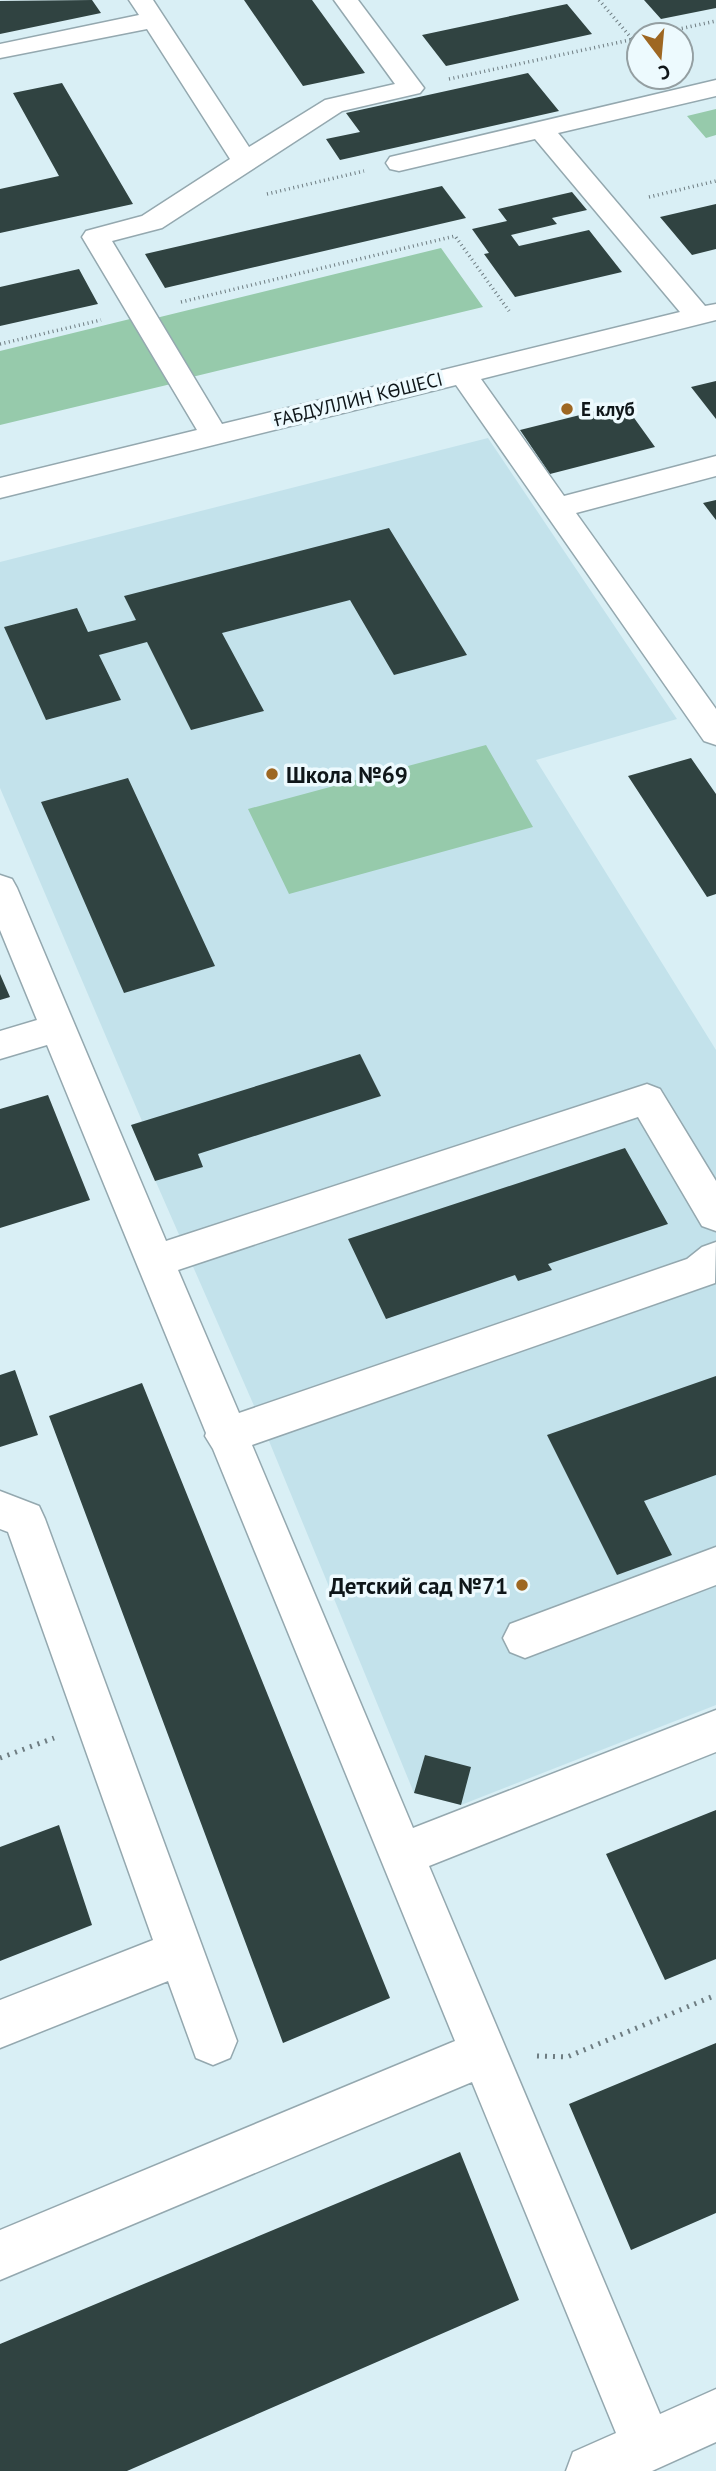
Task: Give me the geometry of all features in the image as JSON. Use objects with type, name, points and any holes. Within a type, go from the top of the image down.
[{"type":"street","points":[[214,435],[96,237],[152,222],[334,105],[411,88],[346,0]]},
{"type":"street","points":[[0,51],[147,10],[245,161]]},
{"type":"street","points":[[399,163],[716,88]]},
{"type":"street","points":[[541,129],[607,207],[707,314]]},
{"type":"street","name":"ҒАБДУЛЛИН КӨШЕСІ","points":[[0,488],[707,314]]},
{"type":"street","points":[[462,373],[716,733]]},
{"type":"street","points":[[557,508],[716,466]]},
{"type":"street","points":[[0,888],[225,1436],[647,2446]]},
{"type":"street","points":[[0,1045],[58,1028]]},
{"type":"street","points":[[155,1261],[647,1099],[716,1215]]},
{"type":"street","points":[[225,1436],[701,1271],[716,1258]]},
{"type":"street","points":[[0,1510],[24,1520],[213,2041]]},
{"type":"street","points":[[525,1638],[716,1566]]},
{"type":"street","points":[[400,1855],[716,1731]]},
{"type":"street","points":[[0,2024],[181,1952]]},
{"type":"street","points":[[0,2255],[483,2053]]},
{"type":"street","points":[[592,2471],[716,2415]]},
{"type":"path","points":[[599,0],[625,31]]},
{"type":"path","points":[[695,26],[716,21]]},
{"type":"path","points":[[411,88],[625,41]]},
{"type":"path","points":[[256,197],[399,163]]},
{"type":"path","points":[[607,207],[716,181]]},
{"type":"path","points":[[0,344],[455,236],[509,311]]},
{"type":"path","points":[[0,1758],[98,1721]]},
{"type":"path","points":[[483,2053],[567,2057],[716,1995]]},
{"type":"shaded area","points":[[488,438],[677,719],[536,760],[716,1050],[716,1705],[461,1805],[414,1793],[262,1424],[131,1125],[142,1121],[0,788],[0,562]]},
{"type":"green space","points":[[716,109],[716,135],[706,138],[687,116]]},
{"type":"green space","points":[[441,248],[483,307],[192,377],[156,318]]},
{"type":"green space","points":[[130,319],[171,384],[0,425],[0,351]]},
{"type":"green space","points":[[486,745],[533,827],[289,894],[248,809]]},
{"type":"building","points":[[92,0],[101,13],[0,34],[0,1]]},
{"type":"building","points":[[244,0],[312,0],[365,73],[303,86]]},
{"type":"building","points":[[644,0],[716,0],[716,8],[661,19]]},
{"type":"building","points":[[567,4],[592,34],[446,66],[422,35]]},
{"type":"building","points":[[528,73],[559,111],[340,160],[326,139],[360,132],[346,113]]},
{"type":"building","points":[[62,83],[133,204],[0,233],[0,189],[59,176],[13,93]]},
{"type":"building","points":[[442,186],[466,218],[165,288],[145,254]]},
{"type":"building","points":[[572,192],[587,210],[552,218],[557,224],[511,235],[519,246],[589,230],[622,272],[515,297],[484,254],[489,253],[472,229],[507,221],[498,209]]},
{"type":"building","points":[[716,204],[716,249],[692,255],[660,217]]},
{"type":"building","points":[[79,269],[98,304],[0,326],[0,287]]},
{"type":"building","points":[[716,381],[716,419],[691,387]]},
{"type":"building","points":[[624,404],[655,447],[550,474],[520,430]]},
{"type":"building","points":[[716,500],[716,520],[703,503]]},
{"type":"building","points":[[389,528],[467,655],[394,675],[350,600],[222,633],[264,711],[191,730],[147,642],[99,655],[121,700],[46,720],[4,627],[77,608],[88,632],[136,620],[124,596]]},
{"type":"building","points":[[691,758],[716,794],[716,894],[707,897],[628,776]]},
{"type":"building","points":[[128,778],[215,966],[124,993],[41,802]]},
{"type":"building","points":[[0,974],[10,997],[0,1000]]},
{"type":"building","points":[[360,1054],[381,1096],[198,1154],[203,1167],[155,1181],[131,1125]]},
{"type":"building","points":[[48,1095],[90,1200],[0,1228],[0,1109]]},
{"type":"building","points":[[625,1148],[668,1224],[548,1264],[552,1270],[518,1281],[515,1275],[386,1319],[348,1239]]},
{"type":"building","points":[[15,1370],[38,1435],[0,1447],[0,1375]]},
{"type":"building","points":[[716,1376],[716,1475],[644,1501],[672,1555],[617,1575],[547,1435]]},
{"type":"building","points":[[142,1383],[390,1998],[283,2043],[49,1416]]},
{"type":"building","points":[[425,1755],[471,1767],[461,1805],[414,1793]]},
{"type":"building","points":[[716,1810],[716,1959],[665,1980],[606,1854]]},
{"type":"building","points":[[59,1825],[92,1925],[0,1961],[0,1847]]},
{"type":"building","points":[[716,2043],[716,2213],[631,2250],[569,2104]]},
{"type":"building","points":[[460,2152],[519,2300],[127,2471],[0,2471],[0,2344]]},
{"type":"place","name":"Е клуб","points":[[567,409]]},
{"type":"place","name":"Школа №69","points":[[272,774]]},
{"type":"place","name":"Детский сад №71","points":[[522,1585]]}]
